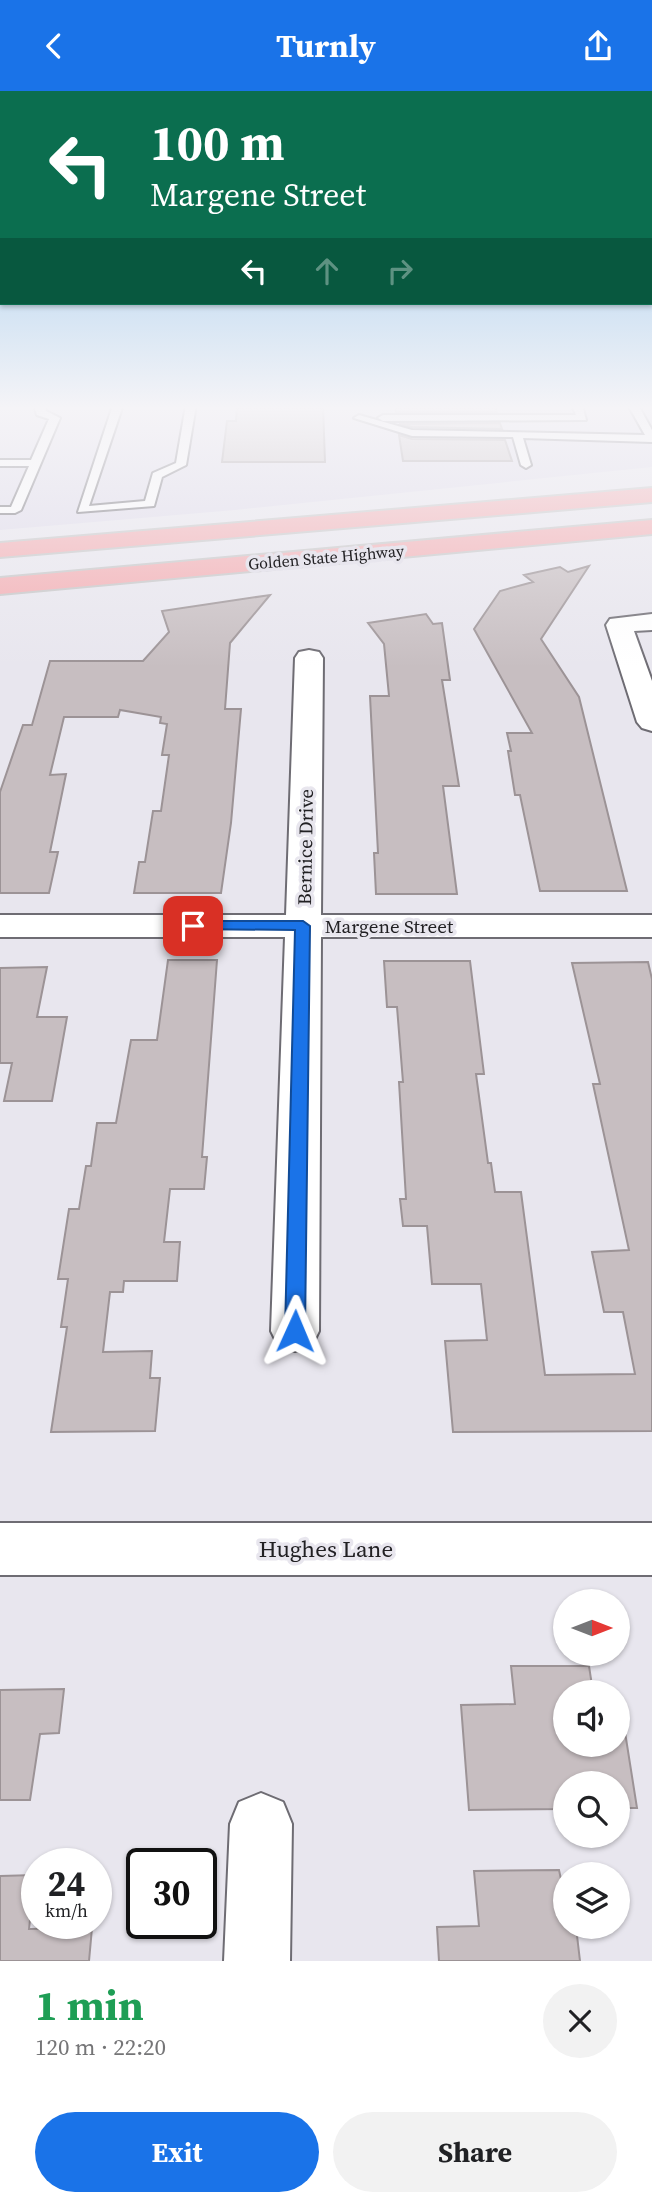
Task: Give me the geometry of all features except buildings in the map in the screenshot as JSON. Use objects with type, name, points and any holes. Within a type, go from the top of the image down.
[{"type":"highway","name":"Golden State Highway","points":[[0,550],[652,495]]},
{"type":"highway","name":"Golden State Highway","points":[[0,586],[652,527]]},
{"type":"street","points":[[652,622],[619,625],[652,722]]},
{"type":"street","name":"Bernice Drive","points":[[295,1331],[309,658]]},
{"type":"street","name":"Margene Street","points":[[0,926],[652,926]]},
{"type":"street","name":"Hughes Lane","points":[[0,1549],[652,1549]]},
{"type":"street","points":[[257,1961],[261,1824]]},
{"type":"lane","points":[[0,510],[15,510],[23,492]]},
{"type":"lane","points":[[88,492],[82,510],[150,504],[153,492]]},
{"type":"shaded area","points":[[0,492],[407,492],[235,510],[0,530]]},
{"type":"route","points":[[193,926],[303,926],[295,1331]]}]
